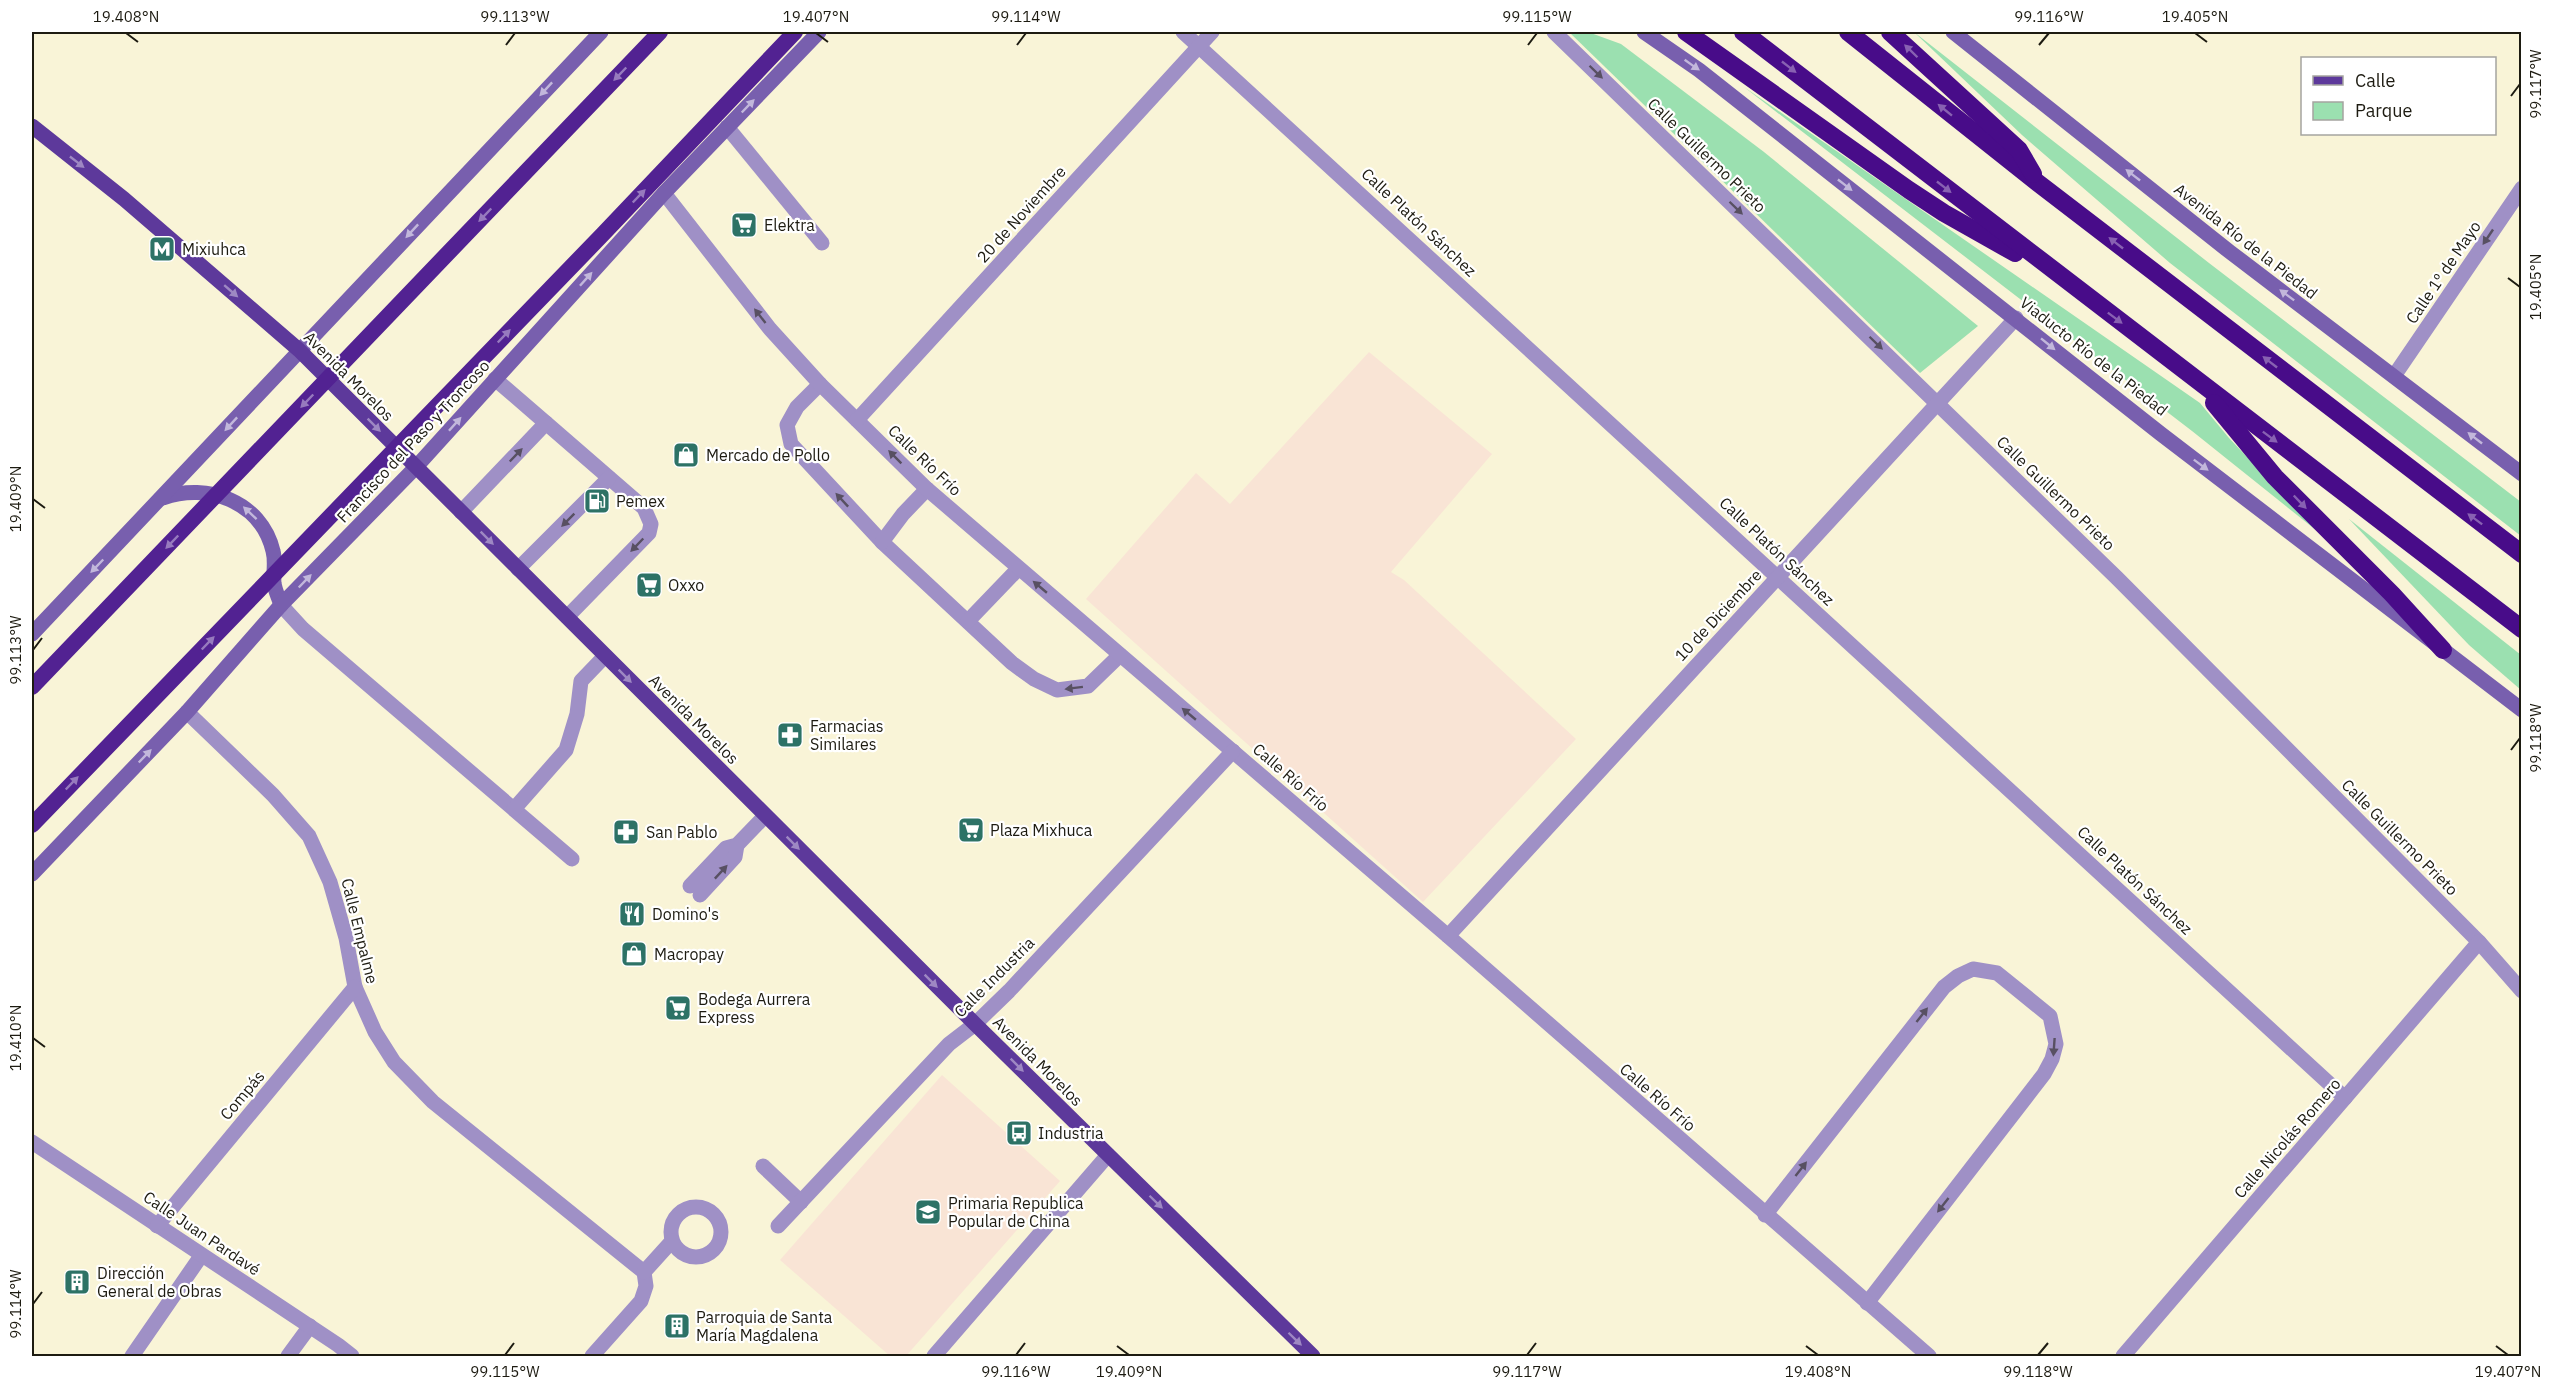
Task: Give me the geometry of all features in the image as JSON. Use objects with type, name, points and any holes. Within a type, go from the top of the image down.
[{"type":"highway","points":[[32,687],[660,32]]},
{"type":"highway","name":"Francisco del Paso y Troncoso","points":[[32,825],[570,269],[795,32]]},
{"type":"highway","points":[[1686,32],[1944,213],[2065,281]]},
{"type":"highway","points":[[1743,32],[2522,629]]},
{"type":"highway","points":[[1848,32],[2038,183],[2522,554]]},
{"type":"highway","points":[[1890,32],[2019,150],[2038,183]]},
{"type":"highway","points":[[2193,378],[2275,477],[2392,594],[2443,650]]},
{"type":"main road","points":[[32,634],[601,32]]},
{"type":"main road","name":"Francisco del Paso y Troncoso","points":[[32,874],[187,712],[281,605],[416,467],[664,193],[819,32]]},
{"type":"main road","name":"Viaducto Río de la Piedad","points":[[1644,32],[1700,70],[2161,434],[2522,710]]},
{"type":"main road","name":"Avenida Río de la Piedad","points":[[1953,32],[2230,252],[2522,474]]},
{"type":"main road","name":"Avenida Morelos","points":[[32,126],[124,199],[299,350],[765,816],[1313,1356]]},
{"type":"main road","points":[[163,498],[177,492],[207,492],[222,495],[248,510],[267,536],[273,551],[274,583],[281,605]]},
{"type":"street","name":"Calle Platón Sánchez","points":[[1183,32],[1200,45],[2345,1098]]},
{"type":"street","name":"20 de Noviembre","points":[[857,420],[1212,32]]},
{"type":"street","name":"Calle Guillermo Prieto","points":[[1554,32],[2117,578],[2479,942],[2522,991]]},
{"type":"street","points":[[727,128],[822,243]]},
{"type":"street","name":"Calle 1º de Mayo","points":[[2394,376],[2522,188]]},
{"type":"street","name":"Calle Río Frío","points":[[664,193],[770,329],[820,384],[927,489],[1448,936],[1929,1356]]},
{"type":"street","name":"10 de Diciembre","points":[[1448,936],[2016,318]]},
{"type":"street","points":[[495,379],[644,508],[651,524],[649,533],[567,617]]},
{"type":"street","points":[[820,384],[797,407],[787,424],[791,444],[882,542],[1012,663],[1034,679],[1056,690],[1088,686],[1120,656]]},
{"type":"street","points":[[461,512],[546,423]]},
{"type":"street","points":[[518,569],[609,478]]},
{"type":"street","points":[[882,542],[903,514],[927,489]]},
{"type":"street","points":[[968,621],[1018,568]]},
{"type":"street","points":[[281,605],[303,629],[572,859]]},
{"type":"street","points":[[514,809],[566,750],[577,714],[582,681],[605,656]]},
{"type":"street","name":"Calle Empalme","points":[[187,712],[273,795],[309,836],[330,882],[346,938],[355,987],[375,1032],[394,1062],[433,1102],[644,1272]]},
{"type":"street","name":"Calle Industria","points":[[778,1226],[949,1044],[975,1024],[1233,752]]},
{"type":"street","points":[[695,890],[726,848],[737,845],[765,816]]},
{"type":"street","name":"Calle Nicolás Romero","points":[[2123,1356],[2479,942]]},
{"type":"street","points":[[1765,1215],[1944,987],[1958,976],[1973,969],[1997,973],[2050,1016],[2056,1044],[2052,1059],[2044,1074],[1867,1303]]},
{"type":"street","name":"Compás","points":[[157,1226],[355,987]]},
{"type":"street","name":"Calle Juan Pardavé","points":[[32,1142],[352,1356]]},
{"type":"street","points":[[934,1356],[1108,1155]]},
{"type":"street","points":[[763,1166],[801,1202]]},
{"type":"street","points":[[592,1356],[640,1301],[646,1286],[644,1272],[672,1241]]},
{"type":"street","points":[[132,1356],[201,1256]]},
{"type":"street","points":[[288,1356],[310,1326]]},
{"type":"shaded area","points":[[1369,352],[1492,454],[1391,572],[1404,580],[1576,739],[1423,902],[1086,599],[1196,473],[1230,504]]},
{"type":"shaded area","name":"Primaria Republica Popular de China","points":[[942,1075],[1060,1181],[906,1356],[890,1356],[780,1260]]},
{"type":"green space","points":[[1569,32],[1588,32],[1621,44],[1764,152],[1978,326],[1920,373]]},
{"type":"green space","points":[[1914,32],[2209,263],[2521,502],[2521,536],[2170,263],[2022,135]]},
{"type":"green space","points":[[1744,87],[2200,403],[2229,438],[2317,531],[2192,431]]},
{"type":"green space","points":[[2349,519],[2521,655],[2521,690],[2469,645]]},
{"type":"place","name":"Elektra","points":[[744,225]]},
{"type":"place","name":"Mixiuhca","points":[[162,249]]},
{"type":"place","name":"Mercado de Pollo","points":[[686,455]]},
{"type":"place","name":"Pemex","points":[[597,501]]},
{"type":"place","name":"Oxxo","points":[[649,585]]},
{"type":"place","name":"Farmacias Similares","points":[[790,735]]},
{"type":"place","name":"Plaza Mixhuca","points":[[971,830]]},
{"type":"place","name":"San Pablo","points":[[626,832]]},
{"type":"place","name":"Domino's","points":[[632,914]]},
{"type":"place","name":"Macropay","points":[[634,954]]},
{"type":"place","name":"Bodega Aurrera Express","points":[[678,1008]]},
{"type":"place","name":"Industria","points":[[1019,1133]]},
{"type":"place","name":"Primaria Republica Popular de China","points":[[928,1212]]},
{"type":"place","name":"Dirección General de Obras","points":[[77,1282]]},
{"type":"place","name":"Parroquia de Santa María Magdalena","points":[[677,1326]]}]
